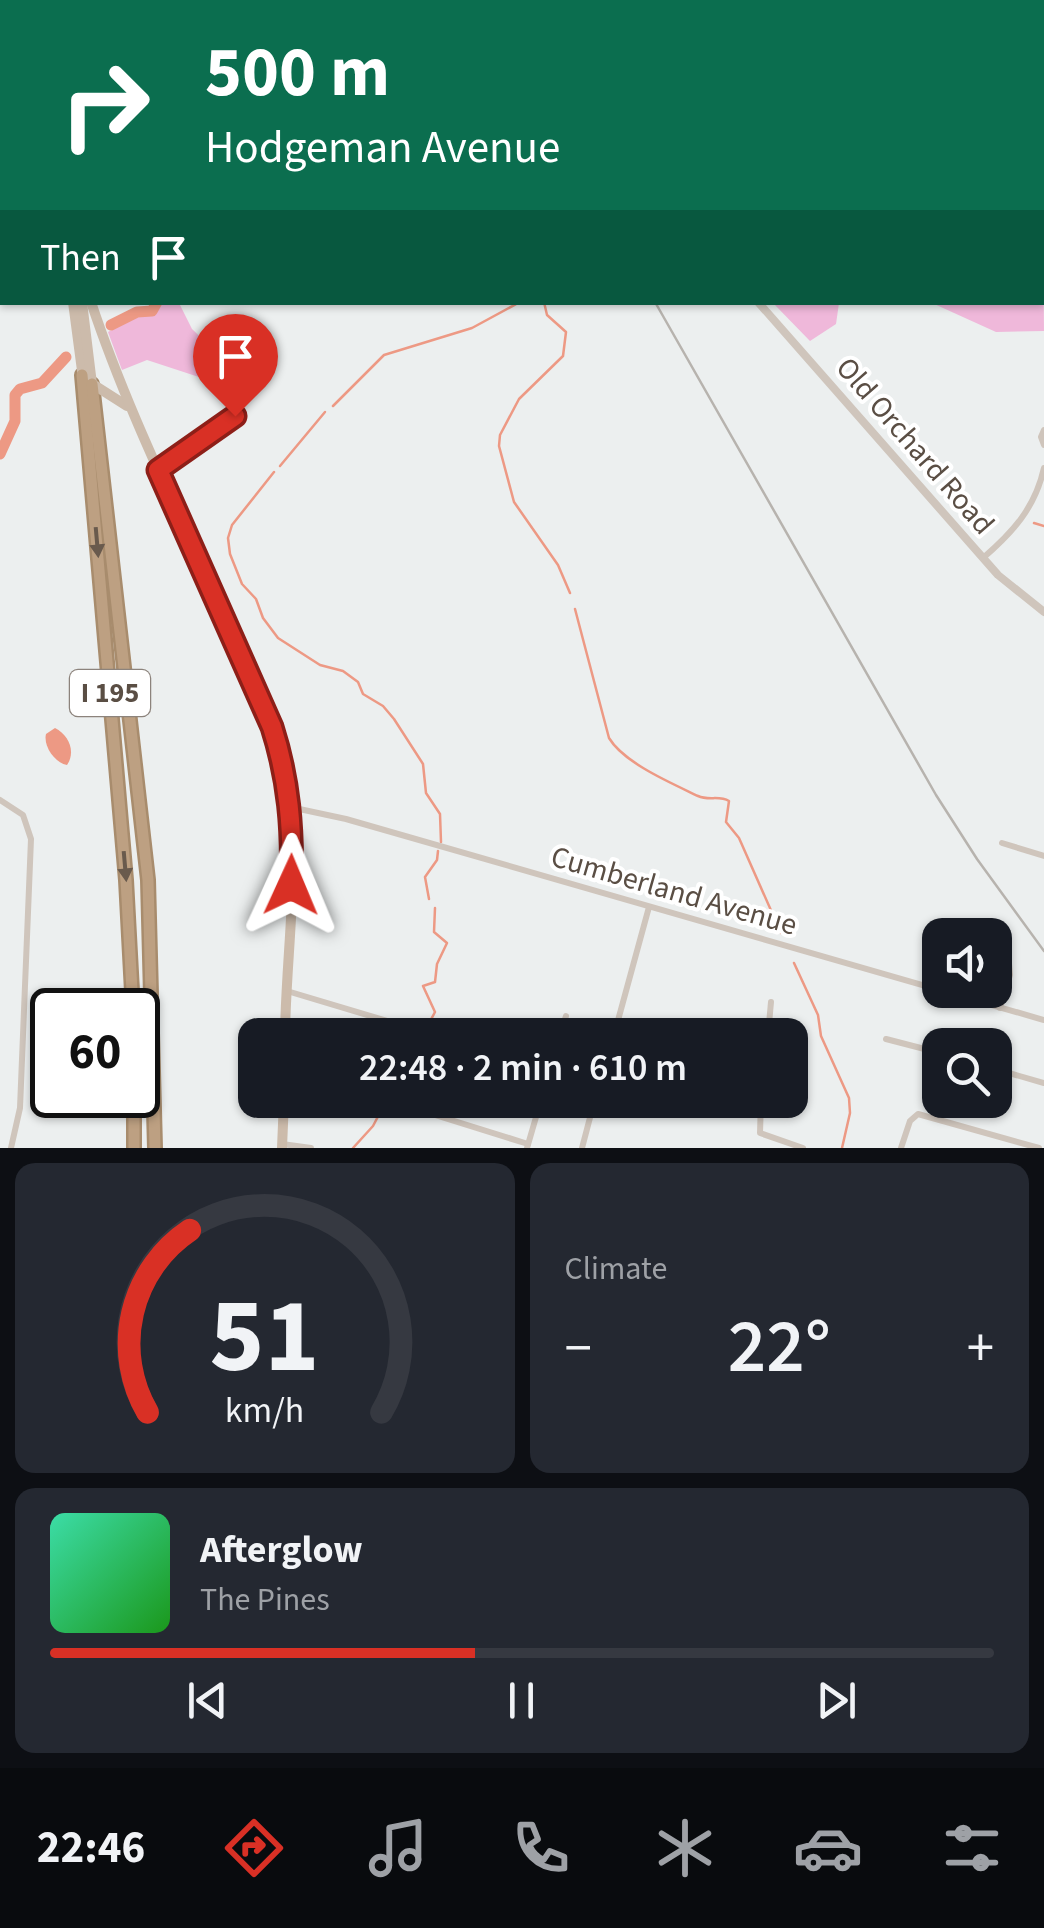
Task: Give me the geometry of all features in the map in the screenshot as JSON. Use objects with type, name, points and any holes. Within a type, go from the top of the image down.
[{"type":"highway","name":"I 195","points":[[87,380],[132,988]]},
{"type":"highway","name":"I 195","points":[[87,380],[148,880],[155,1148]]},
{"type":"highway","points":[[134,1118],[134,1148]]},
{"type":"main road","points":[[74,305],[87,380]]},
{"type":"main road","points":[[82,305],[87,380]]},
{"type":"main road","points":[[91,305],[133,415],[269,716],[284,769],[290,807],[292,873],[285,1018]]},
{"type":"main road","points":[[87,380],[124,404],[133,415]]},
{"type":"main road","points":[[108,392],[119,380]]},
{"type":"main road","points":[[282,1146],[283,1118]]},
{"type":"street","name":"Old Orchard Road","points":[[761,305],[983,558],[1011,588],[1044,612]]},
{"type":"street","points":[[158,470],[230,416],[238,416]]},
{"type":"street","points":[[1044,430],[1044,445]]},
{"type":"street","points":[[983,558],[1025,517],[1044,468]]},
{"type":"street","points":[[0,800],[23,815],[31,839],[20,1108],[11,1148]]},
{"type":"street","name":"Cumberland Avenue","points":[[290,807],[346,819],[922,986]]},
{"type":"street","points":[[1002,843],[1044,856]]},
{"type":"street","points":[[619,1018],[649,908]]},
{"type":"street","points":[[286,990],[378,1018]]},
{"type":"street","points":[[770,1018],[771,1002]]},
{"type":"street","name":"Cumberland Avenue","points":[[1000,1008],[1044,1020]]},
{"type":"street","points":[[886,1040],[922,1049]]},
{"type":"street","points":[[1012,1074],[1044,1083]]},
{"type":"street","points":[[900,1148],[914,1116],[929,1116],[1039,1148]]},
{"type":"street","points":[[442,1118],[527,1146],[536,1118]]},
{"type":"street","points":[[582,1148],[590,1118]]},
{"type":"street","points":[[761,1118],[760,1133],[803,1148]]},
{"type":"street","points":[[282,1146],[312,1148]]},
{"type":"shaded area","points":[[160,305],[180,305],[192,329],[219,355],[205,379],[147,360],[122,370],[108,332],[139,316],[155,315]]},
{"type":"shaded area","points":[[775,305],[839,305],[836,324],[810,341]]},
{"type":"shaded area","points":[[936,305],[1044,305],[1044,331],[996,332]]},
{"type":"shaded area","points":[[55,728],[70,744],[67,765],[54,757],[46,744],[46,734]]},
{"type":"waterway","points":[[111,325],[137,312],[152,311],[155,305]]},
{"type":"waterway","points":[[333,406],[384,355],[472,328],[514,305]]},
{"type":"waterway","points":[[545,305],[547,315],[566,332],[563,356],[519,399],[500,435],[499,446],[514,502],[558,565],[570,593]]},
{"type":"waterway","points":[[0,454],[15,421],[15,395],[20,389],[42,383],[66,357]]},
{"type":"waterway","points":[[280,466],[325,412]]},
{"type":"waterway","points":[[274,472],[232,525],[228,538],[242,584],[256,599],[263,618],[278,638],[320,665],[343,671],[358,682],[363,694],[383,706],[394,719],[423,764],[426,793],[440,814],[441,842]]},
{"type":"waterway","points":[[1034,523],[1044,526]]},
{"type":"waterway","points":[[575,609],[609,738],[625,756],[662,779],[702,797],[729,801],[726,822],[739,838],[781,933]]},
{"type":"waterway","points":[[429,899],[425,877],[437,860],[438,851]]},
{"type":"waterway","points":[[432,1018],[435,1012],[423,986],[435,982],[437,964],[447,943],[434,932],[435,908]]},
{"type":"waterway","points":[[794,963],[849,1098],[850,1113],[842,1148]]},
{"type":"waterway","points":[[353,1148],[377,1118]]},
{"type":"railway","points":[[657,305],[936,795],[1044,951]]},
{"type":"route","points":[[235,416],[158,470],[258,688],[272,727],[291,814],[291,885]]}]
